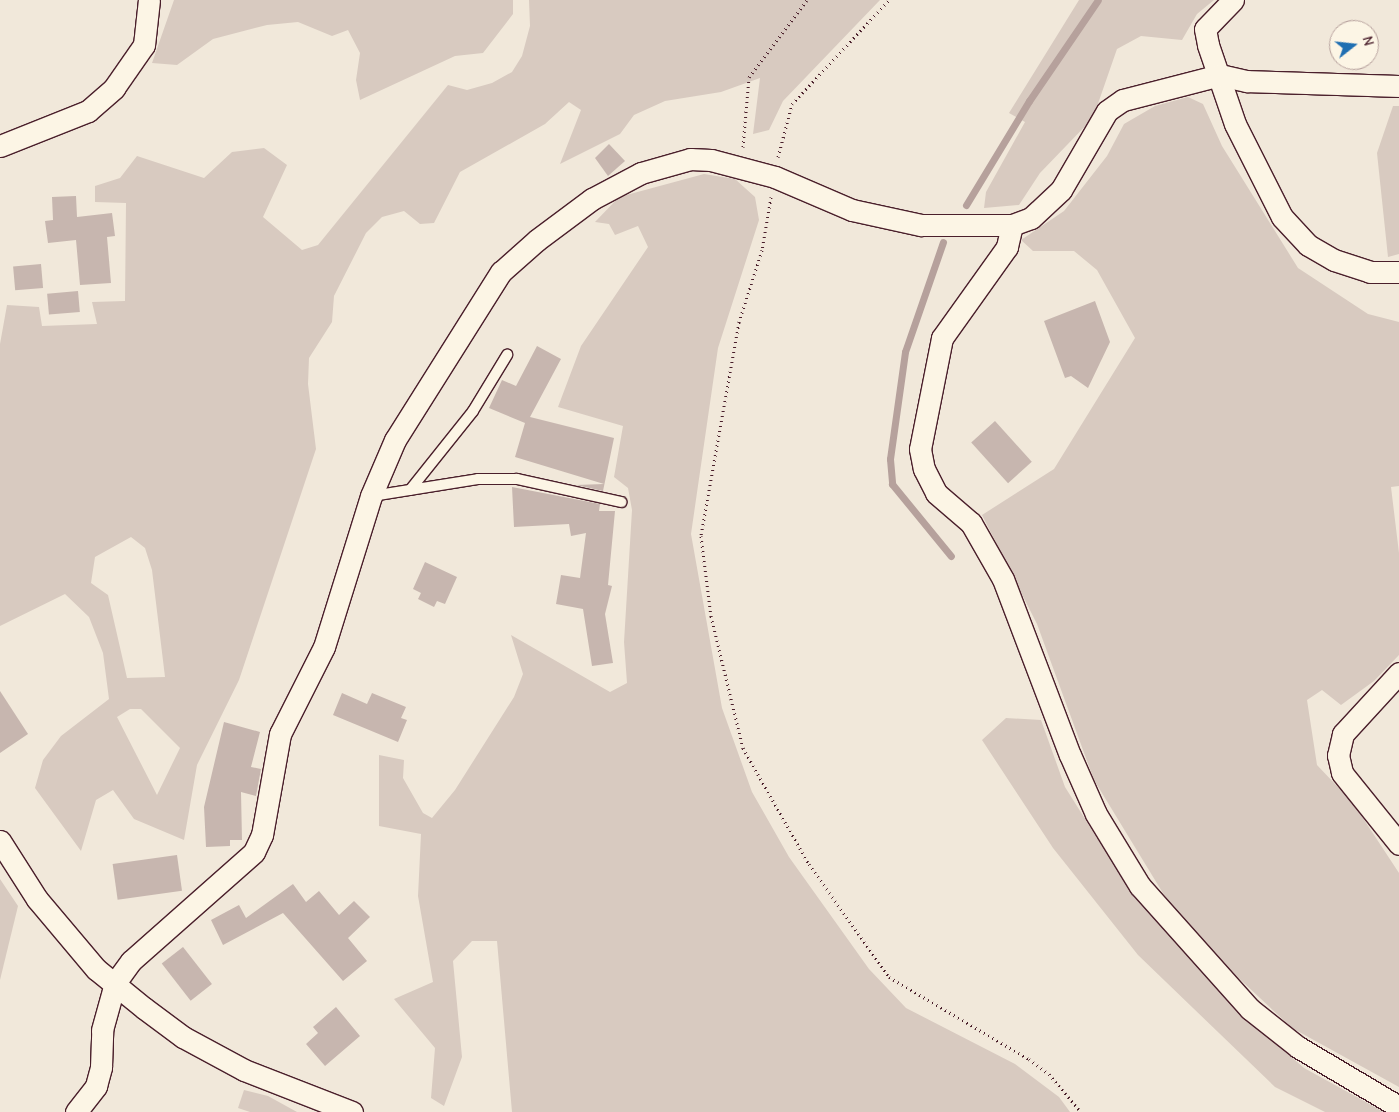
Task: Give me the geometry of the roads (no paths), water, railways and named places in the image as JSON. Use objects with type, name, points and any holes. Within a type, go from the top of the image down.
[{"type":"street","points":[[0,144],[88,111],[114,88],[144,45],[149,0]]},
{"type":"street","points":[[1233,0],[1205,29],[1236,124],[1282,217],[1308,245],[1334,260],[1370,272],[1399,272]]},
{"type":"street","points":[[76,1112],[96,1086],[101,1067],[102,1030],[114,983],[131,961],[254,852],[262,835],[280,734],[324,647],[371,496],[395,440],[470,315],[501,272],[537,240],[592,199],[656,167],[690,159],[741,168],[775,177],[852,210],[921,224],[1012,225],[1031,218],[1061,190],[1094,131],[1115,105],[1156,89],[1220,75],[1247,81],[1399,86]]},
{"type":"street","points":[[1012,225],[1007,246],[942,338],[921,442],[924,470],[936,493],[971,523],[1004,579],[1070,755],[1096,814],[1140,886],[1250,1009],[1298,1048],[1399,1107]]},
{"type":"street","points":[[1399,673],[1343,734],[1338,755],[1342,773],[1399,844]]},
{"type":"street","points":[[0,841],[37,899],[96,969],[114,983],[206,1051],[322,1107],[352,1112]]},
{"type":"lane","points":[[410,490],[473,411],[507,355]]},
{"type":"lane","points":[[371,496],[478,479],[517,479],[622,502]]},
{"type":"waterway","points":[[966,205],[1029,101],[1098,0]]},
{"type":"waterway","points":[[943,242],[905,352],[890,459],[892,484],[951,556]]}]
